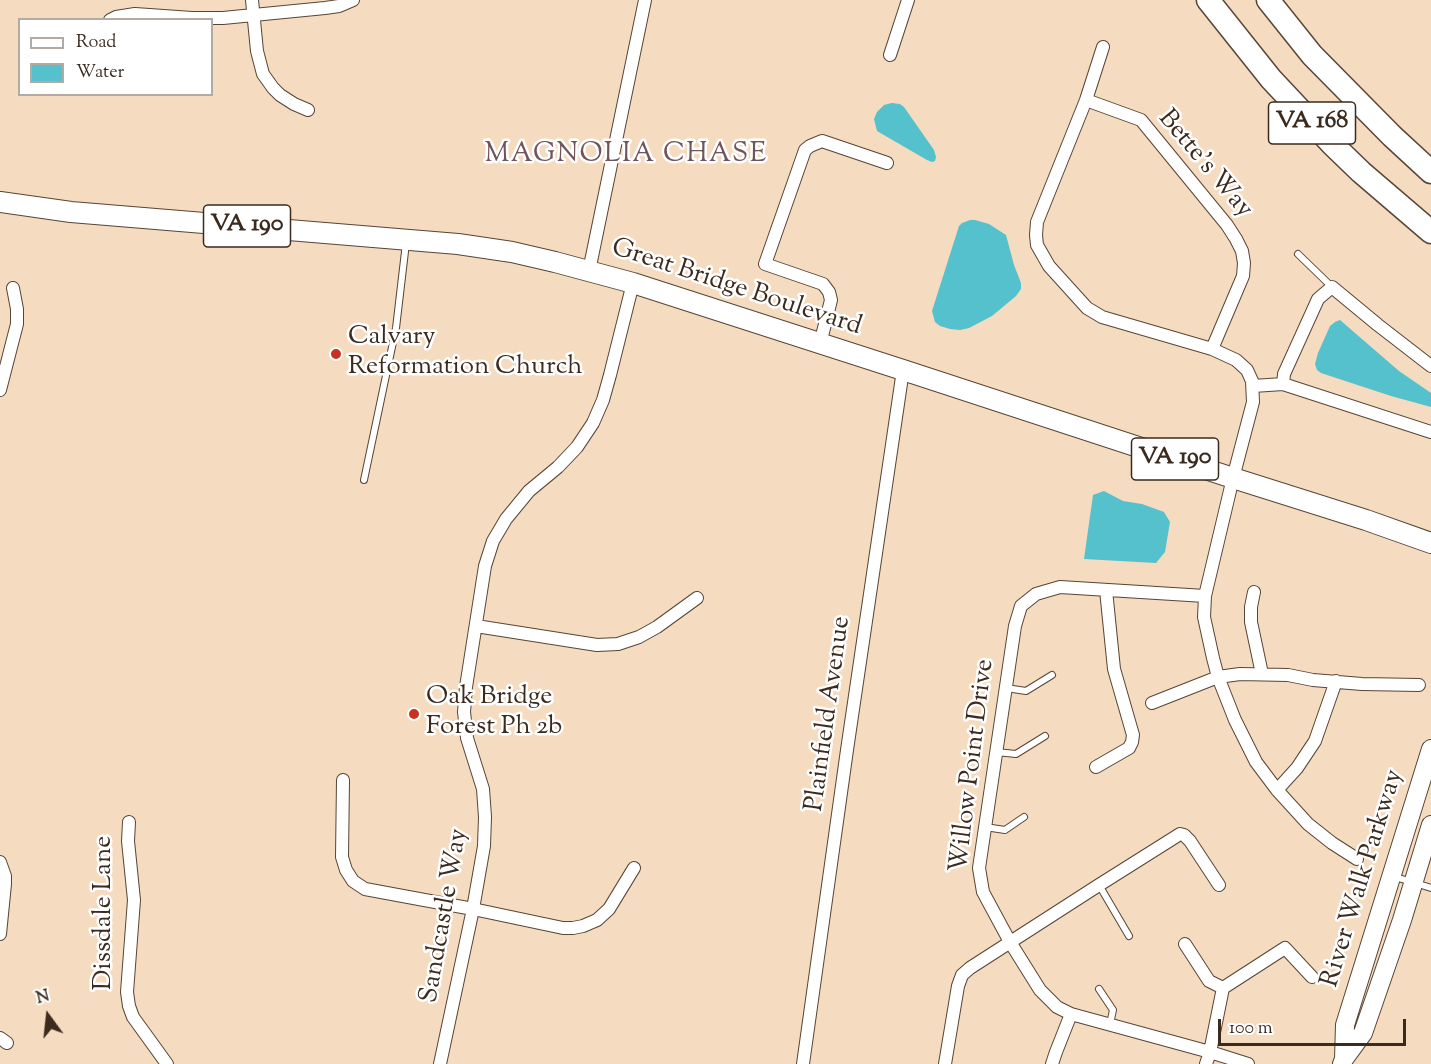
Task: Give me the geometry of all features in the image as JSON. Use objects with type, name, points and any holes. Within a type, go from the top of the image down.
[{"type":"highway","name":"VA 168","points":[[1208,0],[1270,79],[1332,144],[1431,232]]},
{"type":"highway","name":"VA 168","points":[[1268,0],[1312,55],[1431,172]]},
{"type":"main road","name":"Great Bridge Boulevard","points":[[0,202],[71,212],[406,239],[512,252],[633,284],[1366,520],[1431,543]]},
{"type":"street","points":[[252,0],[257,51],[263,74],[279,95],[308,110]]},
{"type":"street","points":[[113,18],[130,14],[223,18],[326,8],[353,0]]},
{"type":"street","points":[[589,271],[644,0]]},
{"type":"street","points":[[890,55],[908,0]]},
{"type":"street","points":[[1103,47],[1086,100],[1037,222],[1037,245],[1049,266],[1087,308],[1102,317],[1212,349],[1236,360],[1247,370],[1253,386],[1253,402],[1204,596],[1204,617],[1212,658],[1235,720],[1256,762],[1277,790],[1308,824],[1357,859]]},
{"type":"street","name":"Bette's Way","points":[[1086,100],[1141,120],[1236,239],[1242,251],[1243,276],[1212,349]]},
{"type":"street","points":[[820,344],[831,300],[823,284],[765,264],[805,150],[822,141],[887,163]]},
{"type":"street","name":"Sandcastle Way","points":[[440,1064],[484,846],[483,789],[467,738],[464,712],[485,566],[494,541],[506,519],[521,499],[577,447],[593,423],[610,375],[633,284]]},
{"type":"street","points":[[1282,384],[1284,374],[1318,299],[1332,286],[1431,366]]},
{"type":"street","points":[[0,390],[17,324],[13,288]]},
{"type":"street","name":"Plainfield Avenue","points":[[803,1064],[903,370]]},
{"type":"street","points":[[1253,386],[1282,384],[1431,432]]},
{"type":"street","name":"Willow Point Drive","points":[[1204,596],[1060,587],[1036,594],[1021,606],[1015,626],[979,868],[982,892],[1010,942],[1040,990],[1057,1007],[1071,1014],[1248,1064]]},
{"type":"street","points":[[1096,767],[1129,748],[1133,735],[1114,669],[1106,590]]},
{"type":"street","points":[[1254,592],[1251,622],[1262,674]]},
{"type":"street","points":[[476,626],[597,645],[618,644],[639,637],[657,627],[697,598]]},
{"type":"street","points":[[1152,704],[1218,677],[1240,674],[1288,675],[1313,680],[1362,684],[1419,685]]},
{"type":"street","points":[[1277,790],[1297,768],[1315,741],[1336,681]]},
{"type":"street","name":"River Walk Parkway","points":[[1343,1061],[1345,1025],[1431,749]]},
{"type":"street","points":[[343,780],[342,856],[346,870],[353,881],[365,889],[563,928],[573,928],[597,920],[609,909],[634,868]]},
{"type":"street","name":"Dissdale Lane","points":[[129,822],[128,841],[134,900],[127,992],[133,1017],[162,1062]]},
{"type":"street","name":"River Walk Parkway","points":[[1343,1061],[1363,1033],[1402,920],[1422,885],[1431,825]]},
{"type":"street","points":[[945,1064],[958,986],[962,975],[970,968],[1180,834],[1190,841],[1219,885]]},
{"type":"street","points":[[0,862],[5,884],[0,934]]},
{"type":"street","points":[[1185,944],[1209,981],[1223,988]]},
{"type":"street","points":[[1206,1064],[1223,988],[1285,948],[1312,977]]},
{"type":"street","points":[[1052,1064],[1071,1014]]},
{"type":"lane","points":[[364,480],[396,328],[406,239]]},
{"type":"lane","points":[[1298,254],[1332,286]]},
{"type":"lane","points":[[1006,688],[1026,691],[1052,675]]},
{"type":"lane","points":[[996,752],[1016,754],[1046,736]]},
{"type":"lane","points":[[985,827],[1005,830],[1024,817]]},
{"type":"lane","points":[[1392,876],[1422,885]]},
{"type":"lane","points":[[1098,885],[1129,936]]},
{"type":"lane","points":[[1099,989],[1113,1010],[1110,1024]]},
{"type":"water","points":[[892,103],[904,107],[934,150],[935,161],[927,160],[877,131],[874,119],[877,112],[884,105]]},
{"type":"water","points":[[970,220],[989,224],[1006,235],[1021,289],[992,316],[969,328],[950,329],[935,322],[932,311],[959,226]]},
{"type":"water","points":[[1340,320],[1399,371],[1431,393],[1431,407],[1391,396],[1317,370],[1315,364],[1318,353],[1330,326]]},
{"type":"water","points":[[1104,491],[1123,501],[1142,504],[1164,512],[1170,522],[1165,552],[1156,563],[1084,559],[1093,495]]},
{"type":"place","name":"Calvary Reformation Church","points":[[336,354]]},
{"type":"place","name":"Oak Bridge Forest Ph 2b","points":[[414,714]]},
{"type":"district","name":"MAGNOLIA CHASE","points":[[626,156]]}]
